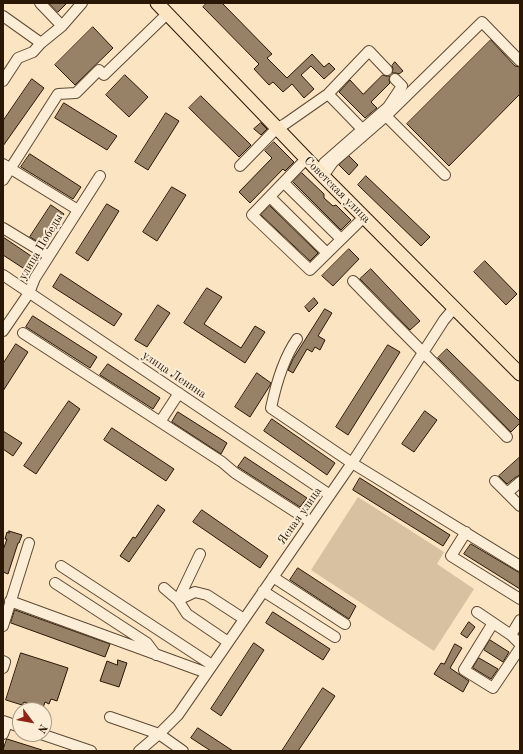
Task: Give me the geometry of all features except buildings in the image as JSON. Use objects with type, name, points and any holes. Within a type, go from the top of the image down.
[{"type":"main road","name":"Советская улица","points":[[157,3],[306,159],[520,374]]},
{"type":"street","points":[[40,3],[62,26]]},
{"type":"street","points":[[3,81],[18,58],[33,52],[41,43],[62,26],[82,3]]},
{"type":"street","points":[[3,180],[6,166],[58,94],[76,93],[98,70],[104,75],[167,14]]},
{"type":"street","points":[[3,16],[41,43]]},
{"type":"street","points":[[323,176],[333,162],[386,116],[482,22],[520,60]]},
{"type":"street","points":[[240,166],[277,128],[328,94],[369,51],[387,70]]},
{"type":"street","points":[[323,176],[324,163],[388,107],[402,86],[395,79]]},
{"type":"street","points":[[328,94],[362,129]]},
{"type":"street","points":[[386,116],[445,175]]},
{"type":"street","points":[[306,159],[252,215],[310,270],[364,217]]},
{"type":"street","points":[[6,166],[78,210]]},
{"type":"street","name":"улица Победы","points":[[3,331],[29,293],[35,278],[48,256],[100,176]]},
{"type":"street","points":[[284,183],[341,239]]},
{"type":"street","points":[[270,197],[327,253]]},
{"type":"street","points":[[3,228],[48,256]]},
{"type":"street","name":"улица Ленина","points":[[3,275],[330,495]]},
{"type":"street","points":[[353,281],[423,354],[507,437]]},
{"type":"street","name":"Ясная улица","points":[[139,751],[178,715],[352,463],[444,320],[454,307]]},
{"type":"street","points":[[23,333],[311,522]]},
{"type":"street","points":[[297,339],[291,348],[276,386],[271,408],[352,463],[520,566]]},
{"type":"street","points":[[160,422],[179,393]]},
{"type":"street","points":[[495,481],[520,506]]},
{"type":"street","points":[[507,493],[520,482]]},
{"type":"street","points":[[466,532],[451,556],[520,599]]},
{"type":"street","points":[[3,626],[29,543]]},
{"type":"street","points":[[178,600],[200,554]]},
{"type":"street","points":[[61,566],[210,669]]},
{"type":"street","points":[[273,577],[345,624]]},
{"type":"street","points":[[55,583],[147,643],[156,655]]},
{"type":"street","points":[[164,588],[178,600],[187,614],[228,642]]},
{"type":"street","points":[[263,591],[335,637]]},
{"type":"street","points":[[178,600],[196,592],[207,595],[244,619]]},
{"type":"street","points":[[10,601],[156,655],[210,669]]},
{"type":"street","points":[[477,612],[511,635],[520,644]]},
{"type":"street","points":[[511,635],[520,620]]},
{"type":"street","points":[[493,623],[464,670],[493,688],[520,648]]},
{"type":"street","points":[[3,662],[5,662],[3,668]]},
{"type":"street","points":[[110,717],[159,734],[183,751]]},
{"type":"street","points":[[3,734],[5,722]]},
{"type":"street","points":[[52,738],[85,750]]},
{"type":"shaded area","points":[[358,497],[444,552],[437,564],[474,589],[434,651],[311,570]]}]
